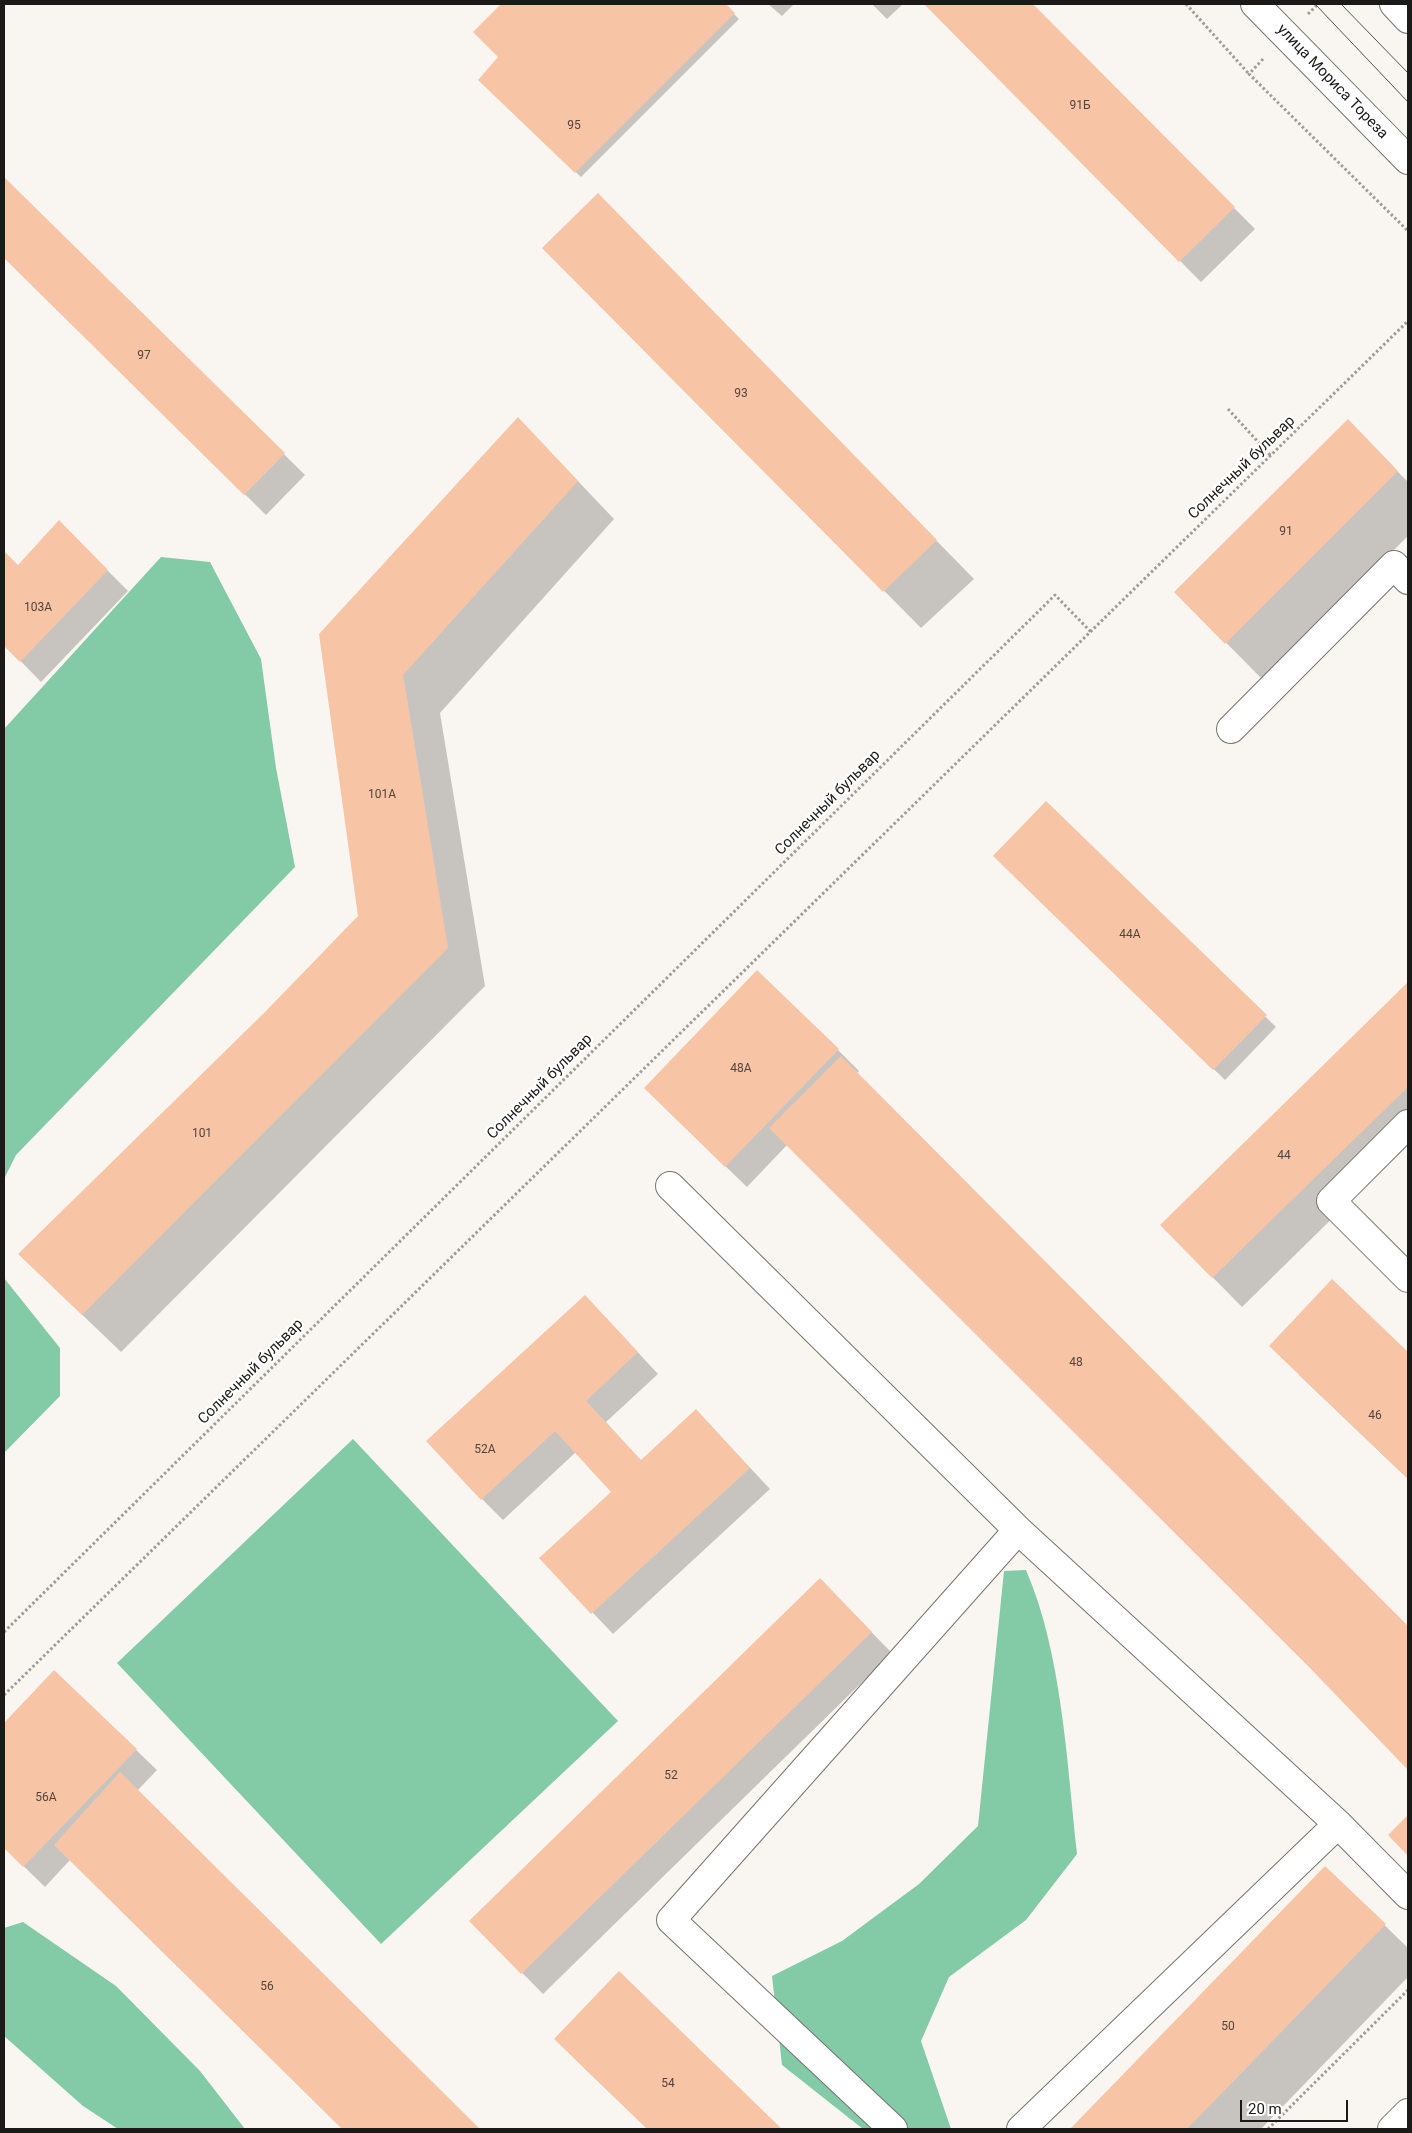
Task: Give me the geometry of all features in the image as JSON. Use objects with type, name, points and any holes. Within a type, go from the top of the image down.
[{"type":"street","name":"улица Мориса Тореза","points":[[1255,4],[1408,160]]},
{"type":"street","points":[[1394,4],[1408,18]]},
{"type":"street","points":[[1231,729],[1394,565],[1408,580]]},
{"type":"street","points":[[1408,1124],[1331,1201],[1408,1278]]},
{"type":"street","points":[[670,1186],[1018,1530],[1338,1824],[1408,1895]]},
{"type":"street","points":[[893,2129],[671,1920],[1018,1530]]},
{"type":"street","points":[[1021,2129],[1338,1824]]},
{"type":"street","points":[[1392,2129],[1408,2113]]},
{"type":"path","points":[[1186,4],[1249,74],[1408,231]]},
{"type":"path","points":[[1249,74],[1318,4]]},
{"type":"path","name":"Солнечный бульвар","points":[[4,1695],[1408,321]]},
{"type":"path","points":[[1228,409],[1271,456]]},
{"type":"path","name":"Солнечный бульвар","points":[[4,1632],[1055,595],[1091,632]]},
{"type":"path","points":[[1268,2129],[1408,1990]]},
{"type":"green space","points":[[161,557],[210,562],[261,659],[276,768],[295,867],[16,1155],[4,1179],[4,729]]},
{"type":"green space","points":[[4,1278],[60,1348],[60,1396],[4,1453]]},
{"type":"green space","points":[[353,1439],[618,1721],[381,1944],[117,1663]]},
{"type":"green space","points":[[1026,1570],[1048,1637],[1055,1673],[1066,1746],[1077,1854],[1026,1920],[949,1977],[921,2041],[951,2129],[863,2129],[782,2065],[772,1976],[842,1941],[919,1884],[978,1826],[1004,1571]]},
{"type":"green space","points":[[23,1922],[116,1986],[200,2071],[245,2129],[118,2129],[83,2106],[4,2036],[4,1928]]},
{"type":"building","points":[[501,4],[726,4],[735,13],[575,173],[478,80],[498,57],[473,32]]},
{"type":"building","points":[[926,4],[1033,4],[1235,207],[1179,262]]},
{"type":"building","points":[[4,177],[285,453],[244,495],[4,258]]},
{"type":"building","points":[[598,193],[937,540],[883,592],[542,248]]},
{"type":"building","points":[[518,417],[578,481],[403,675],[448,948],[82,1315],[18,1254],[264,1013],[358,916],[319,634]]},
{"type":"building","points":[[1348,419],[1398,471],[1225,644],[1174,592]]},
{"type":"building","points":[[59,520],[108,570],[20,662],[4,646],[4,551],[18,565]]},
{"type":"building","points":[[1046,801],[1267,1015],[1213,1070],[993,856]]},
{"type":"building","points":[[757,970],[839,1049],[725,1167],[644,1088]]},
{"type":"building","points":[[1408,982],[1408,1087],[1212,1278],[1160,1225]]},
{"type":"building","points":[[841,1056],[1408,1626],[1408,1770],[1310,1668],[769,1128]]},
{"type":"building","points":[[1332,1279],[1408,1352],[1408,1479],[1269,1346]]},
{"type":"building","points":[[585,1295],[638,1352],[586,1401],[641,1460],[696,1409],[750,1468],[591,1614],[539,1558],[611,1492],[555,1431],[481,1500],[426,1441]]},
{"type":"building","points":[[820,1578],[872,1632],[521,1974],[469,1921]]},
{"type":"building","points":[[54,1670],[137,1749],[23,1867],[4,1848],[4,1723]]},
{"type":"building","points":[[120,1772],[480,2129],[342,2129],[54,1845]]},
{"type":"building","points":[[1408,1815],[1408,1856],[1388,1835]]},
{"type":"building","points":[[1325,1866],[1386,1924],[1187,2129],[1070,2129]]},
{"type":"building","points":[[619,1971],[782,2129],[647,2129],[554,2039]]},
{"type":"tram line","points":[[1315,4],[1408,102]]},
{"type":"tram line","points":[[1341,4],[1408,73]]}]
